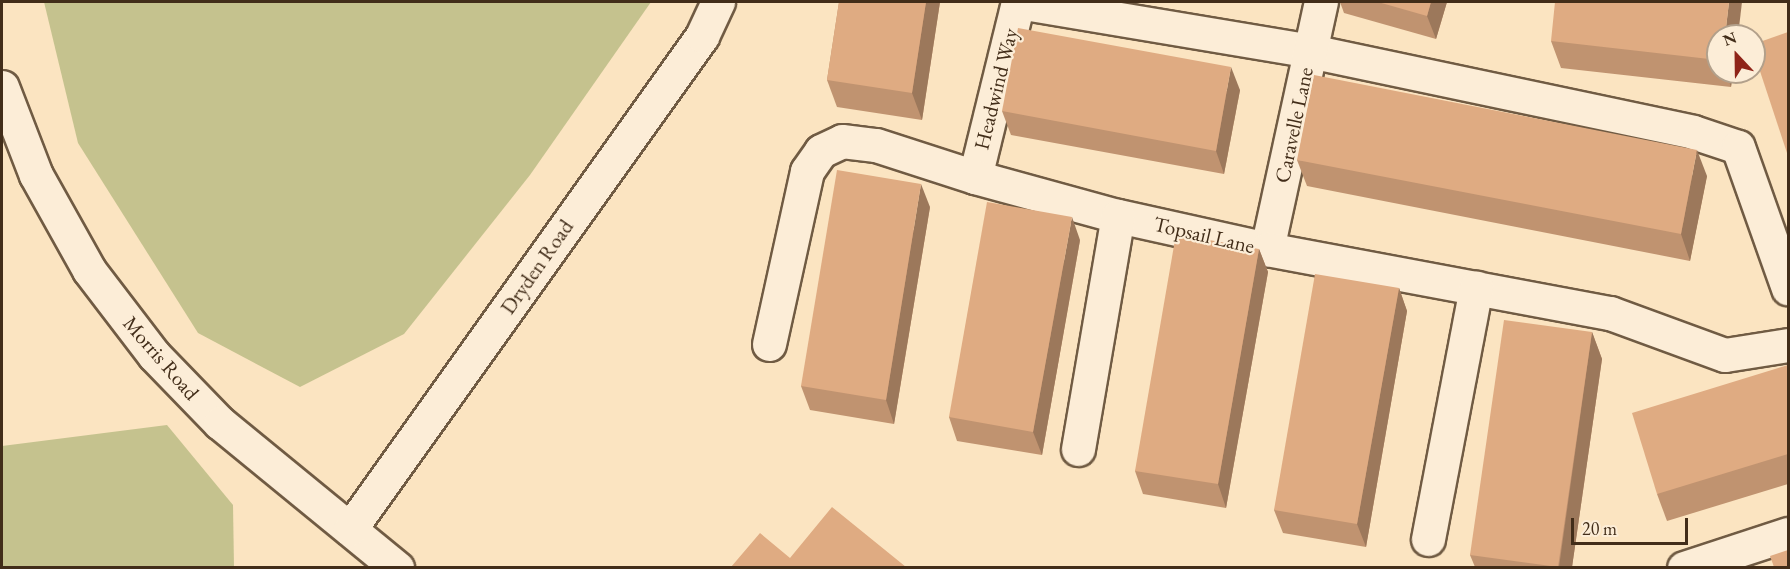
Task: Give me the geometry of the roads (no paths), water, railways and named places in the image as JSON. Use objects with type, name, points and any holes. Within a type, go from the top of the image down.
[{"type":"street","name":"Dryden Road","points":[[350,529],[702,36],[718,2]]},
{"type":"street","points":[[1018,2],[1310,51],[1692,132],[1738,147],[1788,288]]},
{"type":"street","name":"Headwind Way","points":[[975,177],[1018,2]]},
{"type":"street","name":"Caravelle Lane","points":[[1267,249],[1321,2]]},
{"type":"street","name":"Morris Road","points":[[2,87],[36,176],[89,270],[154,355],[220,423],[397,567]]},
{"type":"street","name":"Topsail Lane","points":[[769,344],[807,171],[821,151],[842,141],[876,145],[975,177],[1118,216],[1267,249],[1610,313],[1725,355],[1788,345]]},
{"type":"street","points":[[1078,449],[1118,216]]},
{"type":"street","points":[[1428,539],[1476,288]]},
{"type":"street","points":[[1684,567],[1788,534]]}]
